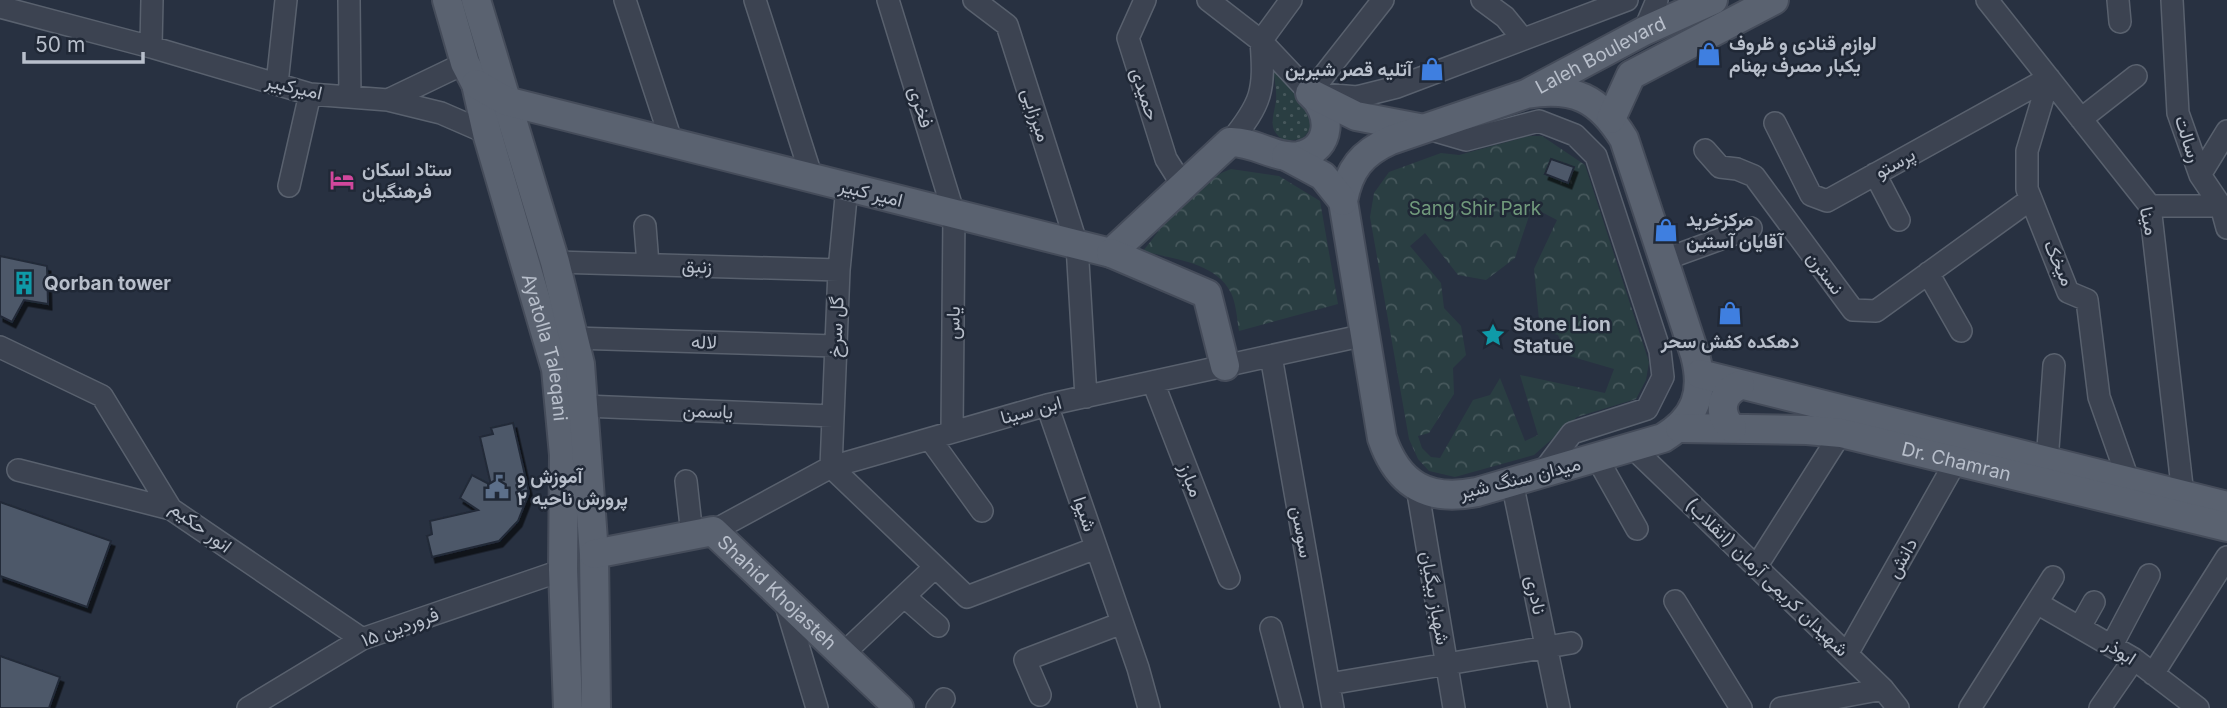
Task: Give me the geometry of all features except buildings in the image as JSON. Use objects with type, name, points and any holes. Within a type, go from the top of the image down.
[{"type":"main road","name":"Ayatolla Taleqani","points":[[447,0],[486,133],[555,262],[573,338],[584,406],[594,554],[596,708]]},
{"type":"main road","name":"Ayatolla Taleqani","points":[[476,0],[506,101],[522,202],[556,369],[564,455],[563,570],[568,708]]},
{"type":"main road","name":"Laleh Boulevard","points":[[1527,93],[1644,32],[1713,0]]},
{"type":"main road","name":"Laleh Boulevard","points":[[1611,119],[1631,75],[1774,0]]},
{"type":"main road","points":[[1631,75],[1644,32]]},
{"type":"main road","name":"امیر کبیر","points":[[470,74],[506,101],[1111,254],[1207,294],[1225,366]]},
{"type":"main road","points":[[1416,487],[1401,474],[1389,457],[1382,438],[1343,201],[1347,181],[1357,162],[1372,148],[1527,93],[1550,90],[1573,93],[1594,103],[1611,119],[1624,139],[1700,374],[1700,394],[1693,413],[1680,428]]},
{"type":"main road","points":[[1310,93],[1356,116],[1425,128]]},
{"type":"main road","points":[[1286,156],[1296,156],[1316,148],[1326,130],[1324,108],[1310,93]]},
{"type":"main road","points":[[1111,254],[1230,142],[1255,144],[1286,156],[1323,176],[1343,201]]},
{"type":"main road","name":"Dr. Chamran","points":[[1700,374],[2227,506]]},
{"type":"main road","points":[[1732,428],[1724,417],[1723,403],[1729,392],[1740,385]]},
{"type":"main road","name":"میدان سنگ شیر","points":[[1416,487],[1436,495],[1456,496],[1633,448],[1663,438],[1680,428]]},
{"type":"main road","name":"Dr. Chamran","points":[[1680,428],[1841,433],[2227,527]]},
{"type":"main road","name":"Shahid Khojasteh","points":[[594,554],[702,533],[784,598],[899,708]]},
{"type":"street","points":[[151,47],[152,0]]},
{"type":"street","points":[[277,84],[286,0]]},
{"type":"street","points":[[349,0],[351,97]]},
{"type":"street","points":[[625,0],[672,143]]},
{"type":"street","points":[[755,0],[812,178]]},
{"type":"street","name":"فخری","points":[[888,0],[954,214]]},
{"type":"street","name":"میرزایی","points":[[974,0],[1007,25],[1077,245],[1086,397]]},
{"type":"street","name":"حمیدی","points":[[1145,0],[1128,38],[1166,159],[1183,186]]},
{"type":"street","points":[[1208,0],[1234,9],[1310,93],[1357,97],[1397,87],[1627,0]]},
{"type":"street","points":[[1230,142],[1257,107],[1263,76],[1261,41],[1291,0]]},
{"type":"street","points":[[1310,93],[1383,0]]},
{"type":"street","points":[[1482,0],[1505,17],[1522,38]]},
{"type":"street","points":[[1644,32],[1657,0]]},
{"type":"street","name":"مینا","points":[[1987,0],[2150,206],[2183,495]]},
{"type":"street","points":[[2118,0],[2120,22]]},
{"type":"street","name":"رسالت","points":[[2172,0],[2178,113],[2200,175],[2224,208],[2227,228]]},
{"type":"street","name":"امیرکبیر","points":[[0,7],[151,47],[310,94],[387,100],[441,113],[486,133]]},
{"type":"street","points":[[387,100],[470,74]]},
{"type":"street","points":[[2081,119],[2136,76]]},
{"type":"street","name":"پرستو","points":[[1775,123],[1811,195],[1827,201],[2049,78]]},
{"type":"street","name":"میخک","points":[[2049,78],[2027,151],[2027,189],[2068,292],[2087,300],[2099,397],[2129,482]]},
{"type":"street","points":[[289,186],[310,94]]},
{"type":"street","points":[[1425,128],[1466,141],[1539,121],[1575,135],[1596,156],[1660,351],[1663,377],[1647,409],[1572,433],[1542,473]]},
{"type":"street","points":[[2200,175],[2227,131]]},
{"type":"street","name":"نسترن","points":[[1705,150],[1720,167],[1737,169],[1754,176],[1853,310],[1876,311],[2031,199]]},
{"type":"street","points":[[1875,174],[1899,220]]},
{"type":"street","name":"گل سرخ","points":[[831,467],[839,270],[847,187]]},
{"type":"street","points":[[2150,206],[2224,208]]},
{"type":"street","name":"یاس","points":[[952,432],[954,214]]},
{"type":"street","points":[[645,226],[648,264]]},
{"type":"street","points":[[1663,260],[1751,228]]},
{"type":"street","name":"زنبق","points":[[555,262],[839,270]]},
{"type":"street","points":[[1928,273],[1961,331]]},
{"type":"street","name":"ابن سینا","points":[[702,533],[831,467],[1047,405],[1366,335]]},
{"type":"street","name":"لاله","points":[[573,338],[835,346]]},
{"type":"street","name":"انور حکیم","points":[[0,347],[102,396],[171,509],[362,639]]},
{"type":"street","name":"سوسن","points":[[1271,356],[1333,708]]},
{"type":"street","points":[[2047,462],[2054,365]]},
{"type":"street","name":"مبارز","points":[[1153,382],[1229,578]]},
{"type":"street","name":"شیوا","points":[[1047,405],[1149,708]]},
{"type":"street","name":"یاسمن","points":[[584,406],[833,416]]},
{"type":"street","points":[[1756,567],[1841,433]]},
{"type":"street","points":[[930,439],[982,511]]},
{"type":"street","name":"شهیدان کریمی آرمان (انقلاب)","points":[[1633,448],[1884,689],[1898,708]]},
{"type":"street","points":[[1597,458],[1637,529]]},
{"type":"street","name":"دانش","points":[[1847,654],[1956,461]]},
{"type":"street","points":[[831,467],[967,597],[1096,548]]},
{"type":"street","points":[[18,470],[171,509]]},
{"type":"street","points":[[686,481],[702,533]]},
{"type":"street","name":"نادری","points":[[1512,482],[1559,708]]},
{"type":"street","name":"شهباز بیگیان","points":[[1416,487],[1454,708]]},
{"type":"street","points":[[2153,674],[2227,557]]},
{"type":"street","points":[[843,654],[935,567]]},
{"type":"street","name":"۱۵ فروردین","points":[[248,708],[362,639],[563,570]]},
{"type":"street","points":[[2112,645],[2150,575]]},
{"type":"street","points":[[1970,708],[2053,577]]},
{"type":"street","points":[[905,597],[938,626]]},
{"type":"street","points":[[784,598],[817,708]]},
{"type":"street","points":[[1675,601],[1741,708]]},
{"type":"street","points":[[2080,626],[2094,602]]},
{"type":"street","name":"ابوذر","points":[[2037,603],[2134,659],[2198,708]]},
{"type":"street","points":[[1040,695],[1025,660],[1122,623]]},
{"type":"street","points":[[1271,628],[1292,708]]},
{"type":"street","points":[[1329,684],[1571,643]]},
{"type":"street","points":[[2100,708],[2134,659]]},
{"type":"street","points":[[1781,708],[1884,689]]},
{"type":"green space","points":[[1273,66],[1310,109],[1313,126],[1302,139],[1285,141],[1273,128],[1276,97]]},
{"type":"green space","name":"Sang Shir Park","points":[[1529,136],[1542,136],[1585,165],[1649,362],[1646,380],[1636,399],[1577,417],[1534,455],[1455,477],[1429,471],[1418,459],[1409,439],[1370,217],[1374,193],[1389,172],[1441,153],[1459,155]],"holes":[[[1532,207],[1557,220],[1534,269],[1540,330],[1558,335],[1566,355],[1614,369],[1605,393],[1520,375],[1538,435],[1525,441],[1500,378],[1490,395],[1473,400],[1440,458],[1431,457],[1422,448],[1418,436],[1429,433],[1454,394],[1453,368],[1466,355],[1461,326],[1444,308],[1441,283],[1410,246],[1425,233],[1458,275],[1486,280],[1515,258]]]},
{"type":"green space","points":[[1231,169],[1279,176],[1320,201],[1338,304],[1239,331],[1231,293],[1215,274],[1192,263],[1143,251],[1192,193]]},
{"type":"place","name":"لوازم قنادی و ظروف یکبار مصرف بهنام","points":[[1709,54]]},
{"type":"place","name":"آتلیه قصر شیرین","points":[[1432,69]]},
{"type":"place","name":"ستاد اسکان فرهنگیان","points":[[342,180]]},
{"type":"place","name":"مرکزخرید آقایان آستین","points":[[1666,230]]},
{"type":"place","name":"Qorban tower","points":[[24,283]]},
{"type":"place","name":"دهکده کفش سحر","points":[[1730,313]]},
{"type":"place","name":"Stone Lion Statue","points":[[1493,335]]},
{"type":"place","name":"آموزش و پرورش ناحیه ۲","points":[[497,487]]}]
